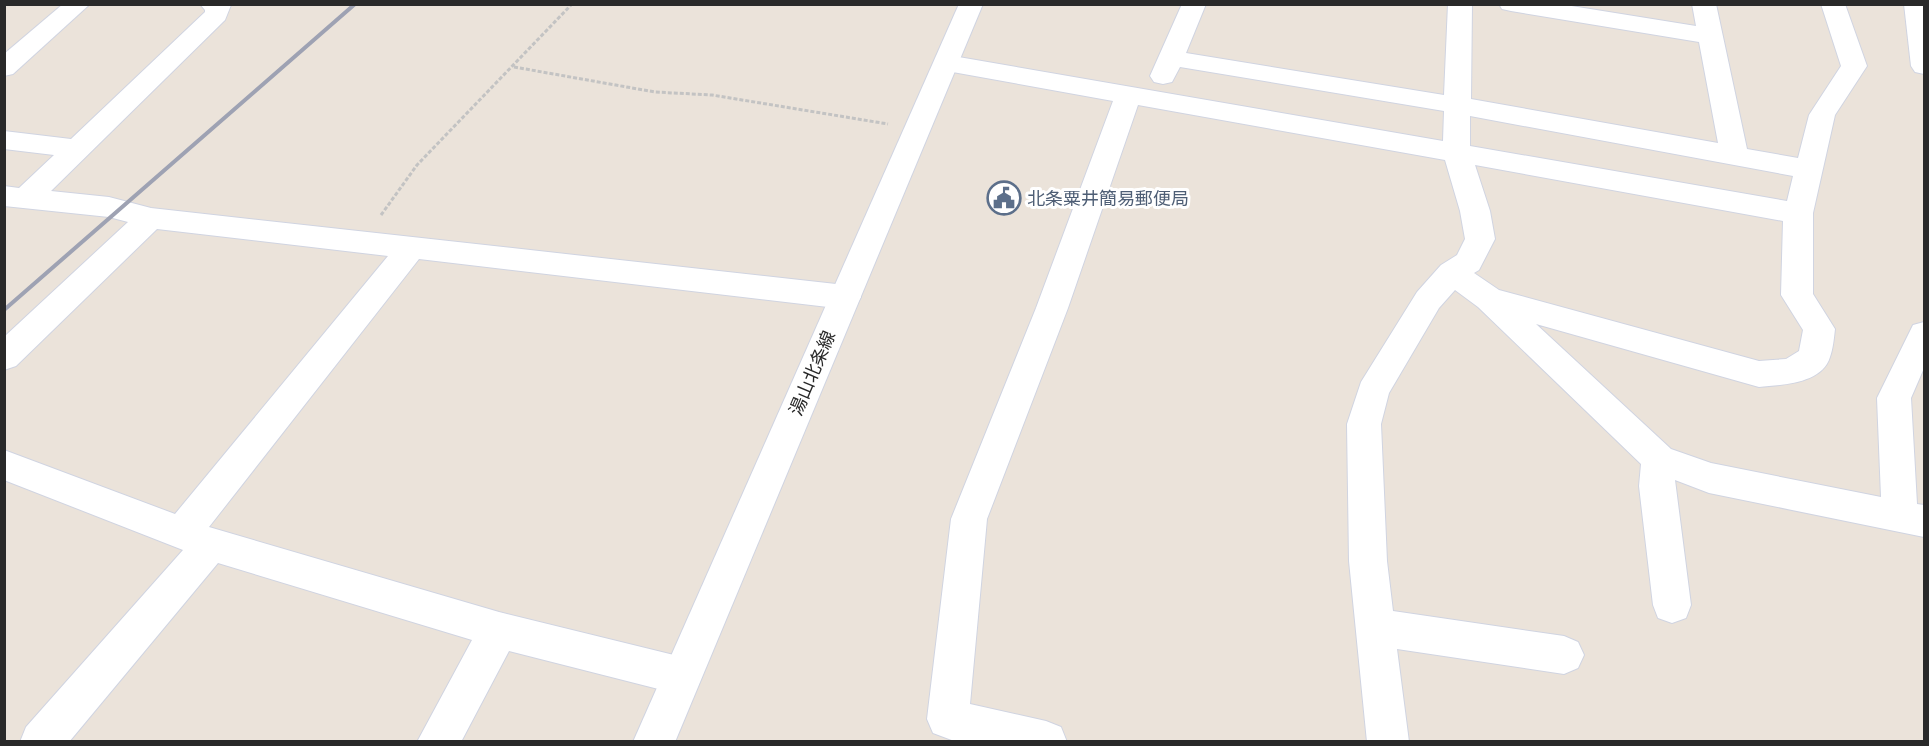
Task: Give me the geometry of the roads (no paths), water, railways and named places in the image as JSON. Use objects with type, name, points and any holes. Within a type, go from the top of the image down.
[{"type":"street","points":[[4,68],[78,4]]},
{"type":"street","points":[[15,197],[77,149],[216,15],[219,5],[212,4]]},
{"type":"street","name":"湯山北条線","points":[[654,741],[971,4]]},
{"type":"street","points":[[1039,741],[948,719],[969,519],[1052,308],[1141,98],[1171,58],[1194,4]]},
{"type":"street","points":[[1388,741],[1368,561],[1364,424],[1373,391],[1428,300],[1452,273],[1468,262],[1480,239],[1475,211],[1456,151],[1460,4]]},
{"type":"street","points":[[1511,4],[1710,36]]},
{"type":"street","points":[[1704,4],[1734,153]]},
{"type":"street","points":[[1489,299],[1759,374],[1792,371],[1814,358],[1819,329],[1797,295],[1798,213],[1822,115],[1854,66],[1833,4]]},
{"type":"street","points":[[1916,4],[1924,66]]},
{"type":"street","points":[[1171,58],[1734,153],[1808,169]]},
{"type":"street","points":[[947,63],[1798,213]]},
{"type":"street","points":[[4,140],[77,149]]},
{"type":"street","points":[[15,197],[109,207],[151,218],[845,297]]},
{"type":"street","points":[[4,357],[151,218]]},
{"type":"street","points":[[41,741],[196,539],[412,247]]},
{"type":"street","points":[[1452,273],[1489,299],[1659,459],[1709,478],[1912,518],[1894,398],[1924,334]]},
{"type":"street","points":[[1659,459],[1657,486],[1672,605]]},
{"type":"street","points":[[4,465],[196,539],[500,630],[682,676]]},
{"type":"street","points":[[1375,627],[1564,655]]},
{"type":"street","points":[[438,741],[500,630]]},
{"type":"railway","points":[[4,310],[355,4]]},
{"type":"place","name":"北条粟井簡易郵便局","points":[[1004,198]]}]
